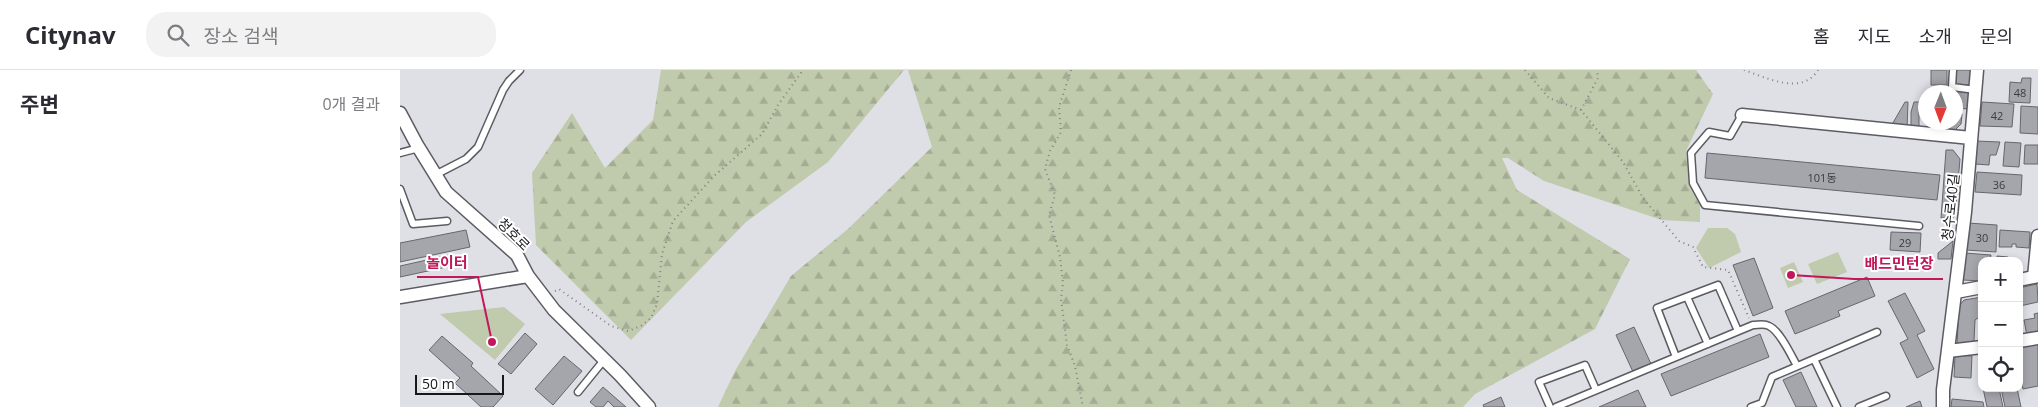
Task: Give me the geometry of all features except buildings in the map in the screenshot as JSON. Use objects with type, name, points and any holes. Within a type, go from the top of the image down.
[{"type":"street","name":"청수로40길","points":[[1943,407],[1943,390],[1956,292],[1977,70]]},
{"type":"street","name":"청호로","points":[[400,112],[446,192],[517,254],[528,276],[554,310],[649,407]]},
{"type":"street","points":[[1742,116],[1971,138]]},
{"type":"street","points":[[2023,279],[2036,277],[2038,236]]},
{"type":"street","points":[[400,297],[528,276]]},
{"type":"street","points":[[1956,292],[1978,288]]},
{"type":"street","points":[[2023,340],[2038,338]]},
{"type":"street","points":[[1948,351],[1978,347]]},
{"type":"lane","points":[[435,175],[466,159],[478,147],[503,90],[520,70]]},
{"type":"lane","points":[[1953,70],[1952,87],[1976,90]]},
{"type":"lane","points":[[1742,116],[1730,136],[1710,132],[1691,153],[1693,183],[1705,204],[1919,226]]},
{"type":"lane","points":[[400,153],[419,148]]},
{"type":"lane","points":[[400,189],[414,224],[447,221]]},
{"type":"lane","points":[[1676,357],[1657,308],[1718,285],[1738,331]]},
{"type":"lane","points":[[1688,297],[1708,344]]},
{"type":"lane","points":[[1556,407],[1738,331],[1763,324],[1770,326],[1776,331],[1797,366]]},
{"type":"lane","points":[[1751,407],[1762,403],[1772,376],[1877,332]]},
{"type":"lane","points":[[1814,359],[1836,407]]},
{"type":"lane","points":[[578,392],[604,360]]},
{"type":"lane","points":[[1550,407],[1539,382],[1585,366],[1596,390]]},
{"type":"lane","points":[[1859,407],[1886,396]]},
{"type":"path","points":[[544,297],[559,289],[611,326],[628,331],[641,326],[651,318],[657,304],[662,254],[673,221],[714,176],[762,134],[778,105],[803,70]]},
{"type":"path","points":[[1071,70],[1059,107],[1060,132],[1050,151],[1045,168],[1055,195],[1049,215],[1060,257],[1064,283],[1061,299],[1067,345],[1075,366],[1083,407]]},
{"type":"path","points":[[1525,70],[1549,98],[1581,110],[1623,162],[1643,198],[1679,241],[1693,247],[1703,267],[1728,270],[1753,326]]},
{"type":"path","points":[[1581,110],[1598,78],[1597,70]]},
{"type":"path","points":[[1744,70],[1775,81],[1792,84],[1809,80],[1818,70]]},
{"type":"green space","points":[[661,70],[904,70],[828,162],[746,222],[631,340],[536,245],[532,173],[572,113],[605,168],[653,120]]},
{"type":"green space","points":[[908,70],[1696,70],[1713,94],[1686,151],[1689,186],[1700,205],[1700,222],[1662,220],[1544,181],[1508,158],[1502,158],[1517,190],[1630,259],[1595,329],[1475,394],[1463,407],[718,407],[735,371],[791,276],[848,229],[932,147]]},
{"type":"green space","points":[[1708,228],[1727,228],[1735,234],[1741,252],[1709,268],[1696,248]]},
{"type":"green space","points":[[1838,252],[1847,272],[1817,284],[1808,264]]},
{"type":"green space","points":[[1794,262],[1803,282],[1788,288],[1780,268]]},
{"type":"green space","points":[[504,307],[525,324],[495,360],[440,314]]},
{"type":"place","name":"배드민턴장","points":[[1791,275]]},
{"type":"place","name":"놀이터","points":[[492,342]]}]
